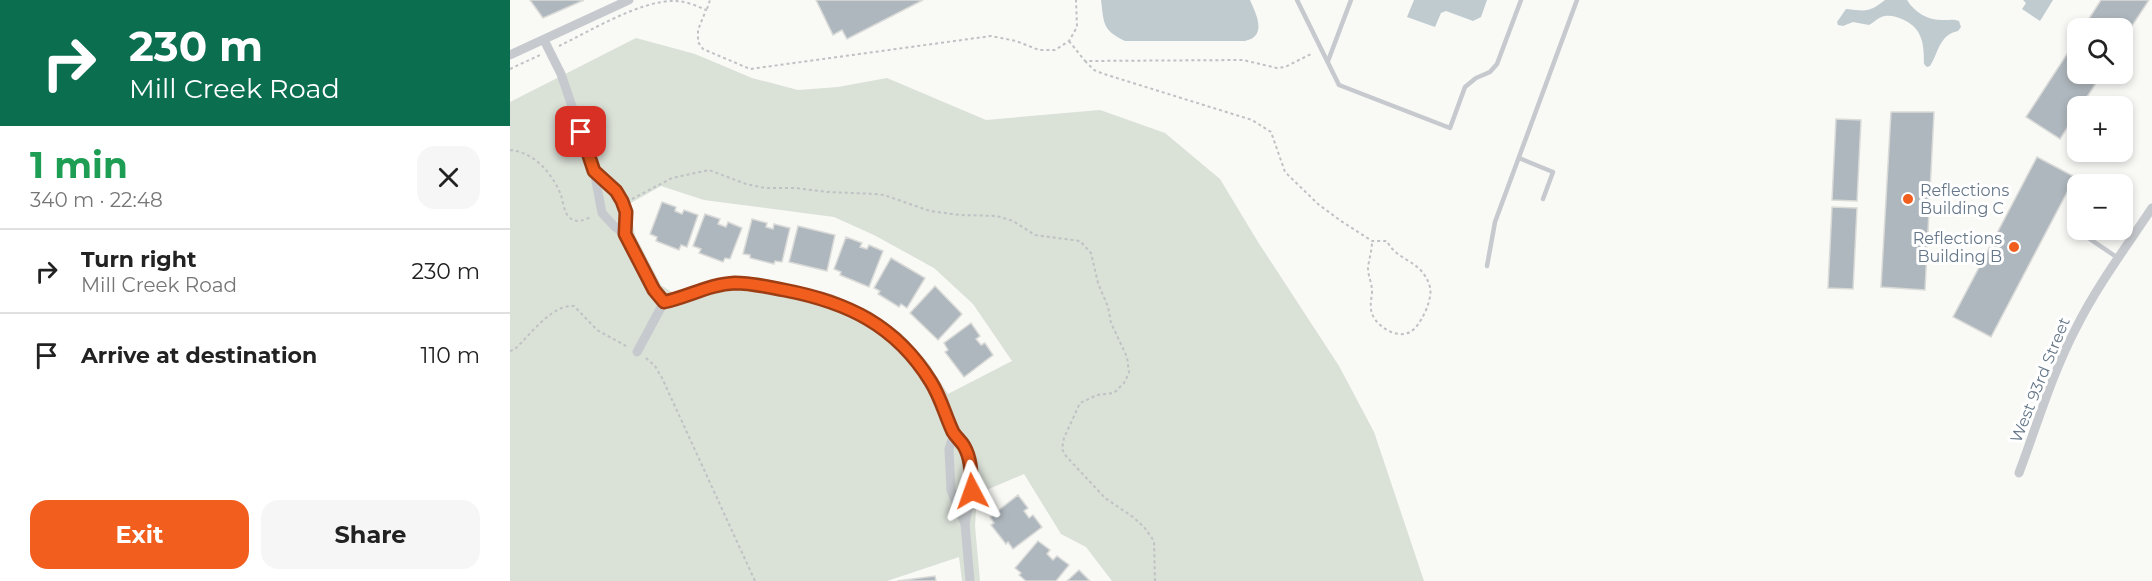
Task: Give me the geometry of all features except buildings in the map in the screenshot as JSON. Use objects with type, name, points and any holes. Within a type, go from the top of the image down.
[{"type":"street","points":[[510,56],[629,0]]},
{"type":"street","points":[[544,40],[561,74],[594,171],[602,213],[625,234],[654,290],[664,302]]},
{"type":"street","points":[[594,171],[616,191],[623,205],[627,225],[625,234]]},
{"type":"street","name":"West 93rd Street","points":[[2019,473],[2068,344],[2084,313],[2152,208]]},
{"type":"street","points":[[637,352],[664,302],[714,285],[753,284],[807,294],[844,306],[871,319],[912,356],[931,381],[947,413],[954,434],[964,446],[970,460],[972,491],[965,524],[970,581]]},
{"type":"street","points":[[954,434],[949,449],[951,490],[965,524]]},
{"type":"lane","points":[[1297,0],[1339,85],[1450,128],[1465,87],[1476,78],[1490,72],[1497,64],[1521,0]]},
{"type":"lane","points":[[1328,61],[1351,0]]},
{"type":"lane","points":[[1487,266],[1495,222],[1577,0]]},
{"type":"lane","points":[[1519,158],[1553,172],[1543,199]]},
{"type":"lane","points":[[2091,240],[2118,258]]},
{"type":"path","points":[[710,0],[698,30],[698,42],[703,50],[750,69],[991,36],[1016,41],[1039,50],[1056,50],[1069,41],[1077,27],[1076,0]]},
{"type":"path","points":[[510,69],[639,8],[657,2],[677,1],[706,10]]},
{"type":"path","points":[[1069,41],[1094,70],[1259,123],[1271,132],[1283,166],[1289,175],[1327,211],[1372,241],[1387,241],[1391,250],[1417,265],[1430,288],[1430,295],[1419,321],[1412,331],[1405,334],[1385,329],[1374,319],[1371,310],[1372,289],[1368,267],[1372,241]]},
{"type":"path","points":[[1085,61],[1243,60],[1277,68],[1285,67],[1322,50]]},
{"type":"path","points":[[510,150],[524,152],[545,169],[559,190],[567,215],[572,219],[584,220],[602,213]]},
{"type":"path","points":[[623,205],[640,193],[672,178],[709,170],[746,184],[765,188],[796,188],[884,195],[930,211],[997,216],[1013,222],[1035,236],[1074,239],[1084,244],[1094,263],[1111,323],[1127,357],[1129,374],[1114,393],[1097,395],[1080,403],[1064,438],[1062,449],[1100,493],[1144,527],[1154,541],[1155,581]]},
{"type":"path","points":[[510,351],[515,349],[555,311],[570,306],[580,310],[606,337],[648,358],[662,378],[756,581]]},
{"type":"shaded area","points":[[1101,0],[1250,0],[1257,18],[1258,30],[1252,38],[1245,41],[1125,41],[1108,29]]},
{"type":"shaded area","points":[[1414,0],[1487,0],[1481,17],[1473,21],[1446,11],[1441,13],[1435,27],[1407,17]]},
{"type":"shaded area","points":[[1885,0],[1907,0],[1923,15],[1939,20],[1957,20],[1961,27],[1943,40],[1930,66],[1927,67],[1924,64],[1923,44],[1919,33],[1904,20],[1887,16],[1880,17],[1869,25],[1853,22],[1843,26],[1838,25],[1837,22],[1846,9],[1867,10]]},
{"type":"shaded area","points":[[2023,0],[2053,0],[2040,21],[2022,9],[2026,3]]},
{"type":"shaded area","points":[[636,38],[695,54],[752,78],[798,90],[838,87],[887,78],[986,120],[1100,110],[1165,133],[1220,179],[1339,366],[1374,432],[1424,581],[1112,581],[1086,547],[1061,534],[1024,474],[977,494],[975,526],[980,581],[962,581],[959,557],[887,581],[510,581],[510,102]],"holes":[[[661,186],[704,200],[834,217],[874,235],[934,268],[973,304],[1012,361],[948,394],[929,364],[902,334],[870,311],[832,294],[758,277],[724,278],[673,293],[661,285],[635,235],[629,204]]]},
{"type":"place","name":"Reflections Building C","points":[[1908,199]]},
{"type":"place","name":"Reflections Building B","points":[[2014,247]]},
{"type":"route","points":[[581,132],[594,171],[616,191],[622,201],[626,212],[625,234],[654,290],[664,302],[714,285],[753,284],[807,294],[844,306],[871,319],[912,356],[931,381],[947,413],[954,434],[964,446],[970,460],[972,491]]}]
